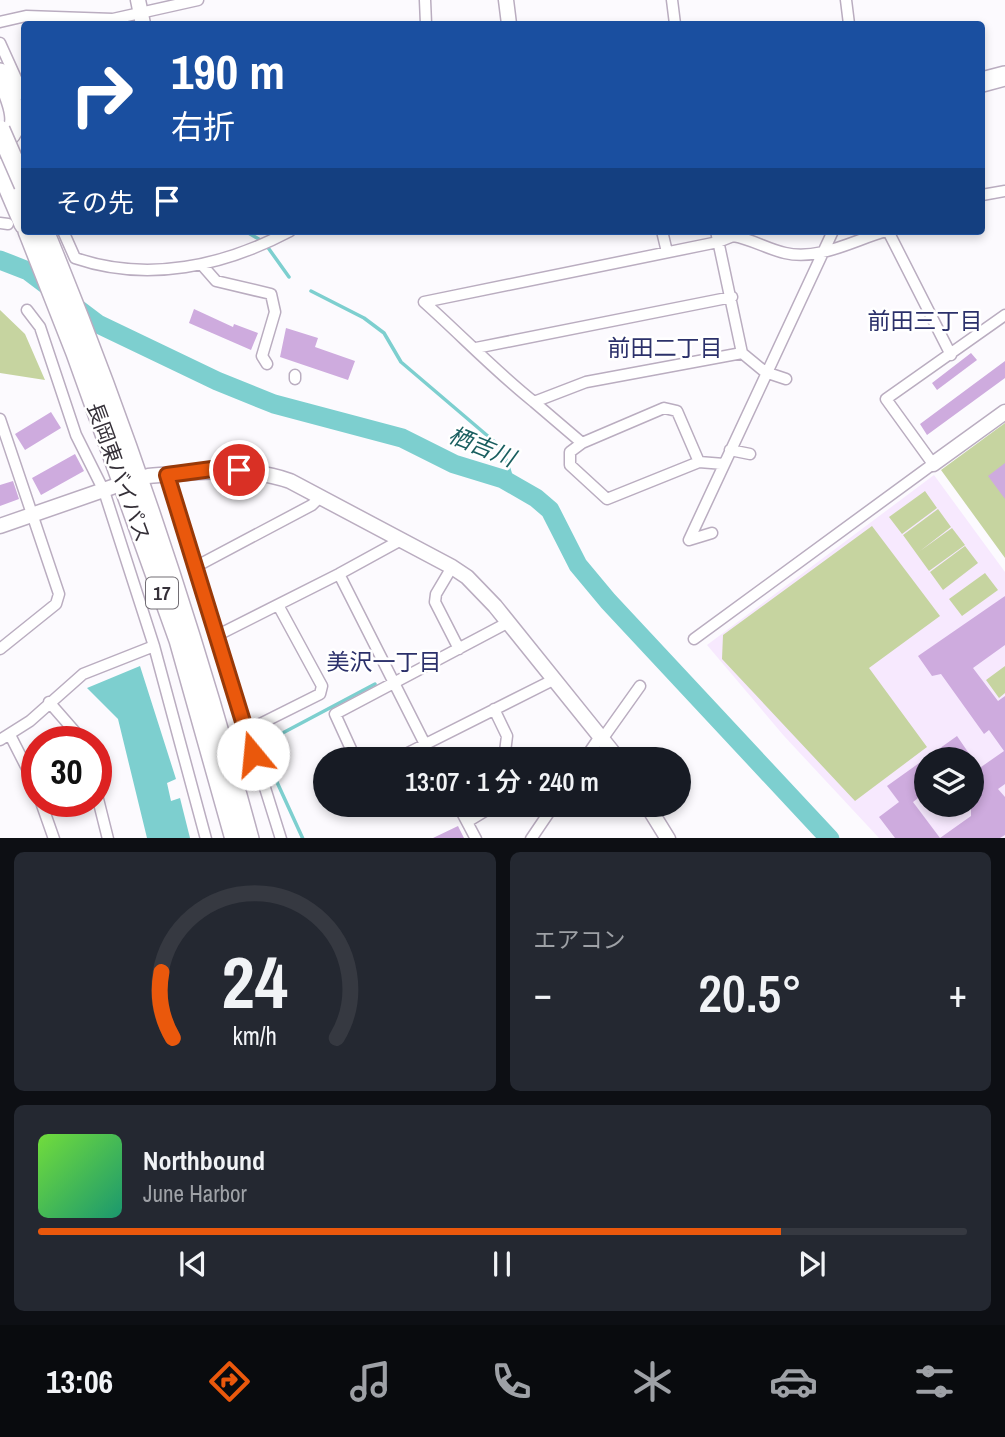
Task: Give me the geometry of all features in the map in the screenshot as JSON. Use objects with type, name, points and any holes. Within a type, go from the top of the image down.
[{"type":"highway","points":[[0,71],[21,114]]},
{"type":"highway","points":[[0,71],[16,119],[11,134],[0,141]]},
{"type":"highway","points":[[985,81],[1005,76]]},
{"type":"highway","points":[[0,130],[21,178]]},
{"type":"highway","points":[[0,148],[21,152]]},
{"type":"highway","points":[[0,168],[11,224]]},
{"type":"highway","name":"長岡東バイパス","points":[[30,235],[83,350],[162,547],[221,737],[249,838]]},
{"type":"highway","name":"長岡東バイパス","points":[[45,235],[179,640],[235,838]]},
{"type":"highway","name":"17","points":[[156,575],[223,838]]},
{"type":"highway","name":"17","points":[[221,737],[260,838]]},
{"type":"street","points":[[0,22],[26,16],[113,19],[198,0]]},
{"type":"street","points":[[425,0],[426,21]]},
{"type":"street","points":[[507,0],[509,21]]},
{"type":"street","points":[[672,0],[675,21]]},
{"type":"street","points":[[846,0],[849,21]]},
{"type":"street","points":[[0,43],[21,88]]},
{"type":"street","points":[[985,194],[1005,191]]},
{"type":"street","points":[[65,235],[75,258],[125,270],[159,270],[202,265],[265,244],[282,235]]},
{"type":"street","points":[[663,235],[667,252]]},
{"type":"street","points":[[712,533],[689,540],[765,372],[831,235]]},
{"type":"street","points":[[582,443],[497,373],[475,348],[424,302],[667,252],[717,237],[733,236],[784,253],[802,256],[824,252],[875,235]]},
{"type":"street","points":[[889,235],[951,355]]},
{"type":"street","points":[[717,237],[742,353],[765,372],[786,379]]},
{"type":"street","points":[[202,265],[216,281],[271,294],[275,312],[262,348],[263,360],[267,364]]},
{"type":"street","points":[[475,348],[732,297]]},
{"type":"street","points":[[27,310],[40,327],[76,435],[110,488],[206,838]]},
{"type":"street","points":[[933,464],[886,399],[1005,315]]},
{"type":"street","points":[[534,402],[586,382],[742,353]]},
{"type":"street","points":[[699,462],[677,411],[664,408],[582,443],[570,452],[570,465],[607,499],[699,462],[724,464]]},
{"type":"street","points":[[694,639],[1005,412]]},
{"type":"street","points":[[0,419],[2,432],[33,514],[58,599],[0,649]]},
{"type":"street","points":[[730,450],[751,454]]},
{"type":"street","points":[[148,476],[212,469],[269,473],[290,481],[452,567],[483,592],[552,680],[609,747]]},
{"type":"street","points":[[167,475],[281,838]]},
{"type":"street","points":[[0,526],[110,488]]},
{"type":"street","points":[[197,566],[312,505],[319,498]]},
{"type":"street","points":[[216,636],[401,540]]},
{"type":"street","points":[[452,567],[436,594],[435,602],[459,649]]},
{"type":"street","points":[[339,574],[426,747]]},
{"type":"street","points":[[246,731],[320,694],[322,686],[278,606]]},
{"type":"street","points":[[350,747],[335,714],[508,623]]},
{"type":"street","points":[[21,762],[5,737],[83,674],[154,646]]},
{"type":"street","points":[[419,747],[552,680]]},
{"type":"street","points":[[594,747],[640,686]]},
{"type":"street","points":[[49,702],[70,726]]},
{"type":"street","points":[[494,709],[507,736],[506,747]]},
{"type":"street","points":[[46,817],[54,838]]},
{"type":"street","points":[[102,817],[106,838]]},
{"type":"street","points":[[464,817],[476,838]]},
{"type":"street","points":[[467,822],[475,817]]},
{"type":"street","points":[[531,838],[546,817]]},
{"type":"street","points":[[655,817],[668,838]]},
{"type":"shaded area","points":[[934,475],[1005,572],[1005,838],[879,838],[784,736],[707,645]]},
{"type":"green space","points":[[0,310],[25,334],[45,380],[0,373]]},
{"type":"green space","points":[[1005,423],[1005,558],[941,470]]},
{"type":"green space","points":[[925,491],[937,508],[902,534],[889,517]]},
{"type":"green space","points":[[938,509],[951,527],[920,551],[952,528],[965,545],[929,571],[903,535]]},
{"type":"green space","points":[[872,526],[940,616],[869,668],[927,747],[914,747],[914,757],[855,801],[722,659],[723,635]]},
{"type":"green space","points":[[965,546],[978,563],[943,590],[930,572]]},
{"type":"green space","points":[[985,573],[998,590],[962,616],[949,599]]},
{"type":"green space","points":[[1005,666],[1005,693],[999,698],[986,680]]},
{"type":"water","points":[[140,666],[176,779],[167,783],[171,801],[180,798],[190,838],[147,838],[118,719],[87,688]]},
{"type":"building","points":[[194,309],[233,327],[234,324],[258,333],[251,350],[189,323]]},
{"type":"building","points":[[286,328],[318,338],[315,347],[355,361],[348,380],[280,357]]},
{"type":"building","points":[[971,353],[977,360],[937,390],[932,383]]},
{"type":"building","points":[[1005,361],[1005,378],[927,435],[920,424]]},
{"type":"building","points":[[51,412],[61,428],[25,450],[15,434]]},
{"type":"building","points":[[75,454],[84,471],[41,495],[32,478]]},
{"type":"building","points":[[1005,463],[1005,499],[988,476]]},
{"type":"building","points":[[13,481],[19,499],[0,506],[0,485]]},
{"type":"building","points":[[1005,596],[1005,645],[973,668],[998,701],[1005,696],[1005,784],[998,789],[1005,797],[1005,835],[1000,838],[940,838],[970,817],[984,817],[984,765],[1004,751],[989,730],[984,734],[941,674],[932,676],[918,656]]},
{"type":"building","points":[[957,736],[965,747],[942,747]]},
{"type":"building","points":[[914,767],[914,817],[924,817],[940,838],[895,838],[879,817],[899,802],[887,786]]},
{"type":"building","points":[[458,826],[464,838],[433,838]]},
{"type":"waterway","points":[[252,235],[264,242],[289,277]]},
{"type":"waterway","name":"栖吉川","points":[[0,260],[28,271],[98,324],[217,381],[274,404],[402,438],[454,464],[503,479],[536,498],[550,510],[578,565],[608,601],[829,838]]},
{"type":"waterway","points":[[311,291],[364,318],[384,333],[401,362],[503,449],[514,486]]},
{"type":"waterway","points":[[303,838],[260,745],[375,684]]},
{"type":"district","name":"前田三丁目","points":[[925,320]]},
{"type":"district","name":"前田二丁目","points":[[665,347]]},
{"type":"district","name":"美沢一丁目","points":[[384,661]]},
{"type":"route","points":[[239,470],[212,469],[167,475],[253,754]]}]
